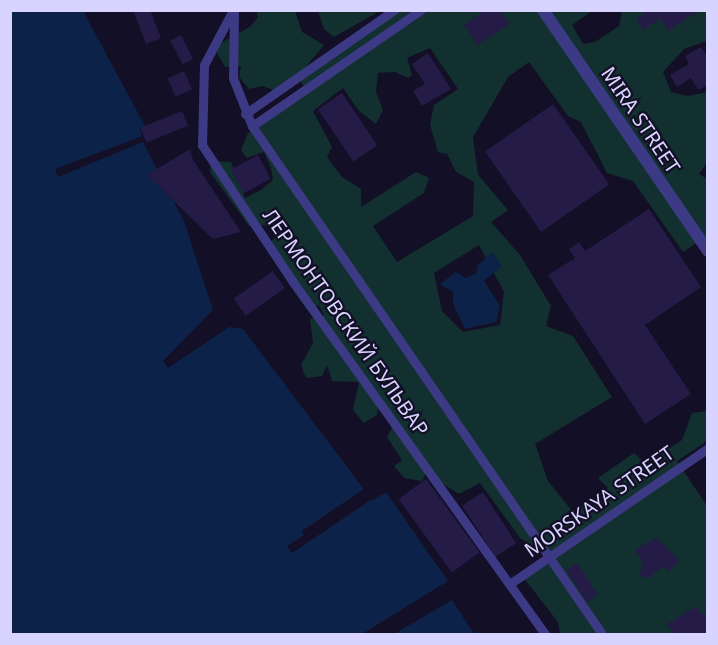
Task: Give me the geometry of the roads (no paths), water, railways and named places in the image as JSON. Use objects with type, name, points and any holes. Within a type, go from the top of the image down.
[{"type":"street","name":"ЛЕРМОНТОВСКИЙ БУЛЬВАР","points":[[234,10],[233,78],[245,114],[252,126],[602,634]]},
{"type":"street","name":"ЛЕРМОНТОВСКИЙ БУЛЬВАР","points":[[234,10],[204,65],[202,145],[293,282],[511,583],[545,634]]},
{"type":"street","points":[[245,114],[394,10]]},
{"type":"street","points":[[252,126],[421,10]]},
{"type":"street","name":"MIRA STREET","points":[[543,10],[708,251]]},
{"type":"street","name":"MORSKAYA STREET","points":[[511,583],[708,448]]},
{"type":"water","points":[[10,11],[83,11],[145,126],[140,129],[144,144],[184,221],[213,310],[229,327],[243,329],[372,500],[386,492],[448,581],[452,600],[474,634],[11,634]]},
{"type":"water","points":[[492,252],[502,266],[484,281],[500,306],[496,322],[465,329],[453,304],[453,292],[440,284],[456,272],[466,278],[477,273],[477,266]]}]
